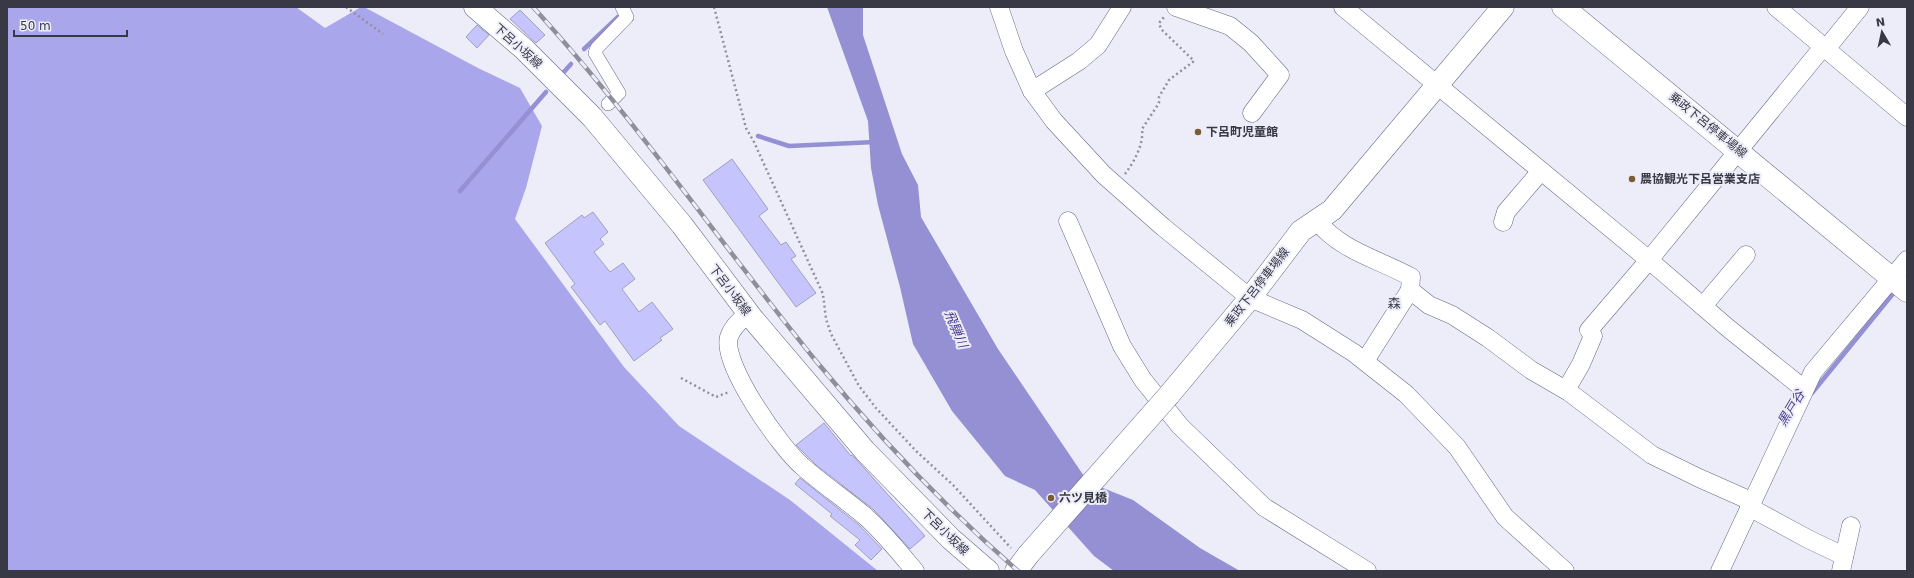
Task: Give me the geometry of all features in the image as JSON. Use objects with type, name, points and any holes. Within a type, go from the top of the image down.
[{"type":"main road","name":"下呂小坂線","points":[[475,7],[524,49],[592,117],[682,225],[748,313],[865,451],[951,539],[988,571]]},
{"type":"main road","name":"乗政下呂停車場線","points":[[1022,562],[1169,395],[1250,298],[1301,231],[1332,210],[1503,7]]},
{"type":"main road","name":"乗政下呂停車場線","points":[[1563,7],[1738,150],[1899,285]]},
{"type":"street","points":[[608,104],[619,93],[595,53],[596,48],[627,18],[622,7]]},
{"type":"street","points":[[999,7],[1014,51],[1032,91],[1054,121],[1104,175],[1162,227],[1250,298],[1302,320],[1365,361],[1406,394],[1457,447],[1505,517],[1565,571]]},
{"type":"street","points":[[1032,91],[1079,61],[1098,45],[1122,7]]},
{"type":"street","points":[[1343,7],[1804,389]]},
{"type":"street","points":[[1776,7],[1907,117]]},
{"type":"street","points":[[1566,390],[1581,364],[1593,336],[1589,330],[1649,260],[1738,150],[1860,7]]},
{"type":"street","points":[[1172,10],[1230,26],[1252,43],[1280,75],[1252,113]]},
{"type":"street","points":[[1503,222],[1506,212],[1541,171]]},
{"type":"street","points":[[1316,220],[1325,231],[1350,249],[1411,277],[1410,290],[1365,361]]},
{"type":"street","points":[[1068,221],[1122,346],[1143,380],[1180,426],[1264,507],[1367,571]]},
{"type":"street","points":[[1703,306],[1746,255]]},
{"type":"street","points":[[1720,571],[1753,506],[1804,389],[1813,372],[1899,285],[1907,260]]},
{"type":"street","points":[[1410,290],[1429,305],[1452,316],[1488,338],[1531,370],[1566,390],[1652,455],[1753,506],[1810,540],[1842,563],[1851,526]]},
{"type":"street","points":[[748,313],[734,328],[729,338],[729,349],[735,370],[761,414],[785,449],[801,466],[866,518],[891,542],[915,571]]},
{"type":"path","points":[[346,7],[383,34]]},
{"type":"path","points":[[714,7],[746,128],[754,142],[822,294],[826,319],[831,334],[838,347],[860,386],[876,408],[916,451],[953,485],[1022,562]]},
{"type":"path","points":[[1116,186],[1134,162],[1143,135],[1142,129],[1159,103],[1158,97],[1169,80],[1194,61],[1161,29],[1159,23],[1172,10]]},
{"type":"path","points":[[681,378],[716,397],[723,395],[743,383]]},
{"type":"shaded area","points":[[7,7],[296,7],[325,28],[361,7],[364,7],[478,68],[520,88],[542,126],[526,188],[515,219],[624,367],[679,426],[790,500],[878,571],[7,571]]},
{"type":"water","name":"飛騨川","points":[[827,7],[863,7],[863,35],[902,154],[918,185],[921,217],[998,349],[1088,482],[1133,500],[1200,548],[1240,571],[1114,571],[1094,556],[1035,490],[1005,476],[952,411],[913,344],[900,287],[878,205],[871,168],[868,121]]},
{"type":"building","points":[[520,10],[545,35],[536,43],[510,19]]},
{"type":"building","points":[[477,25],[489,35],[477,48],[466,37]]},
{"type":"building","points":[[732,159],[768,209],[759,216],[781,245],[786,242],[796,256],[791,259],[816,293],[796,307],[703,180]]},
{"type":"building","points":[[593,212],[608,232],[600,239],[604,244],[594,252],[610,272],[623,263],[635,279],[622,289],[639,312],[652,302],[673,329],[660,338],[662,340],[634,361],[605,321],[600,325],[571,287],[575,284],[545,243],[582,215],[584,218]]},
{"type":"building","points":[[824,423],[851,456],[852,455],[865,469],[925,536],[910,549],[873,509],[816,465],[796,445]]},
{"type":"building","points":[[800,478],[859,525],[882,549],[871,560],[855,545],[860,540],[830,516],[832,514],[795,484]]},
{"type":"waterway","points":[[584,49],[618,17]]},
{"type":"waterway","points":[[563,73],[571,64]]},
{"type":"waterway","points":[[460,191],[546,92]]},
{"type":"waterway","points":[[758,136],[789,146],[875,142]]},
{"type":"waterway","name":"黒戸谷","points":[[1812,393],[1896,290]]},
{"type":"railway","points":[[533,7],[607,93],[781,317],[839,389],[913,470],[965,522],[1018,571]]},
{"type":"place","name":"下呂町児童館","points":[[1198,132]]},
{"type":"place","name":"農協観光下呂営業支店","points":[[1632,179]]},
{"type":"place","name":"六ツ見橋","points":[[1051,498]]},
{"type":"district","name":"森","points":[[1394,303]]}]
